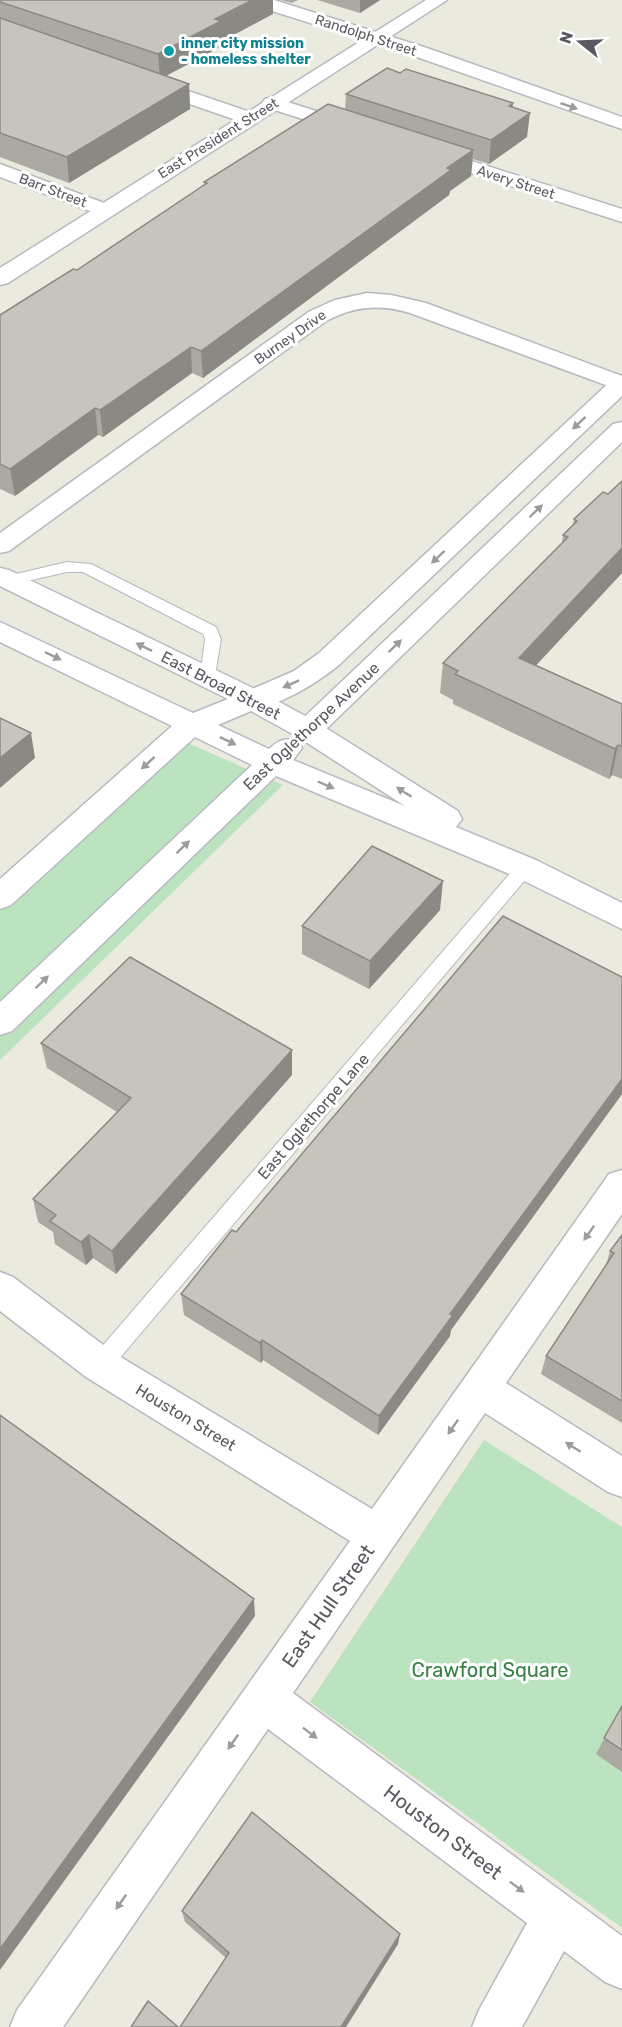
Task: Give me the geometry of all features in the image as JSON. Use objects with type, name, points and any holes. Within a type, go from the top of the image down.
[{"type":"street","name":"Randolph Street","points":[[256,0],[475,71],[568,106],[622,123]]},
{"type":"street","name":"East President Street","points":[[0,278],[272,103],[438,0]]},
{"type":"street","name":"Randolph Street","points":[[475,71],[528,80],[611,100]]},
{"type":"street","points":[[129,77],[249,118]]},
{"type":"street","points":[[272,103],[368,134]]},
{"type":"street","name":"Avery Street","points":[[412,148],[622,216]]},
{"type":"street","name":"Barr Street","points":[[0,170],[105,210]]},
{"type":"street","name":"Burney Drive","points":[[0,545],[318,316],[355,300],[396,301],[622,384]]},
{"type":"street","points":[[0,897],[192,724],[304,678],[329,659],[622,384]]},
{"type":"street","name":"East Oglethorpe Avenue","points":[[0,1022],[272,762],[618,437]]},
{"type":"street","name":"East Broad Street","points":[[4,578],[253,700],[308,730],[525,868]]},
{"type":"street","name":"East Broad Street","points":[[0,631],[272,762],[525,868],[622,917]]},
{"type":"street","name":"East Hull Street","points":[[34,2027],[622,1185]]},
{"type":"street","name":"Houston Street","points":[[0,1289],[100,1365],[378,1535]]},
{"type":"street","points":[[480,1388],[622,1478]]},
{"type":"street","name":"Houston Street","points":[[263,1698],[622,1965]]},
{"type":"street","points":[[496,2027],[557,1916]]},
{"type":"lane","points":[[4,578],[77,566],[97,572],[210,631],[213,639],[208,678]]},
{"type":"lane","name":"East Oglethorpe Lane","points":[[100,1365],[525,868]]},
{"type":"green space","points":[[163,732],[283,785],[0,1060],[0,880]]},
{"type":"green space","name":"Crawford Square","points":[[484,1440],[622,1527],[622,1928],[310,1702]]},
{"type":"building","points":[[0,0],[252,0],[215,19],[221,21],[158,54],[0,2]]},
{"type":"building","points":[[0,18],[189,84],[67,157],[0,133]]},
{"type":"building","points":[[387,68],[400,73],[406,69],[513,103],[509,106],[530,113],[491,140],[346,94]]},
{"type":"building","points":[[328,104],[473,150],[447,168],[451,170],[201,351],[191,347],[100,410],[95,408],[10,469],[0,464],[0,315],[73,269],[77,270],[207,183],[204,182]]},
{"type":"building","points":[[622,481],[622,548],[519,658],[622,704],[622,746],[618,745],[615,749],[455,674],[458,671],[443,663],[568,537],[563,535],[577,521],[574,519],[603,492],[608,494]]},
{"type":"building","points":[[0,718],[31,733],[0,758]]},
{"type":"building","points":[[372,846],[443,881],[370,961],[302,926]]},
{"type":"building","points":[[503,916],[622,977],[622,1079],[450,1314],[453,1315],[379,1416],[262,1340],[260,1343],[181,1294],[232,1230],[236,1232]]},
{"type":"building","points":[[130,957],[292,1050],[112,1251],[89,1235],[81,1242],[50,1221],[56,1215],[33,1199],[131,1098],[41,1043]]},
{"type":"building","points":[[622,1235],[622,1401],[546,1356],[614,1253],[610,1251]]},
{"type":"building","points":[[0,1415],[254,1599],[0,1949]]},
{"type":"building","points":[[622,1706],[622,1750],[604,1738]]},
{"type":"building","points":[[252,1812],[400,1934],[341,2027],[180,2027],[229,1953],[182,1911]]},
{"type":"building","points":[[148,2001],[178,2027],[131,2027]]},
{"type":"place","name":"inner city mission - homeless shelter","points":[[169,51]]}]
